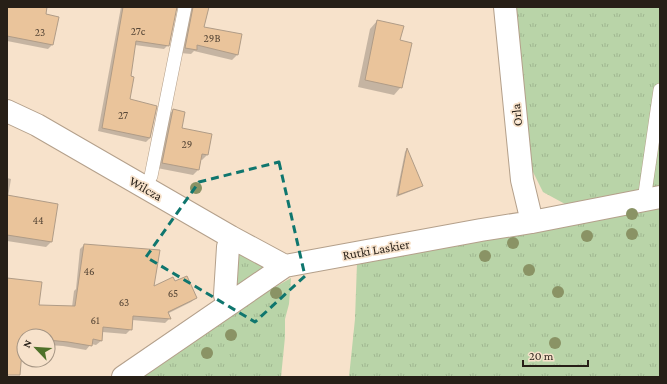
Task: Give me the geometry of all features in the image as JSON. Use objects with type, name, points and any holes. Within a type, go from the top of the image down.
[{"type":"street","name":"Orla","points":[[505,7],[522,180],[532,222]]},
{"type":"street","name":"Wilcza","points":[[7,111],[37,125],[144,188],[285,266]]},
{"type":"street","name":"Rutki Laskier","points":[[123,377],[285,266],[532,222],[652,198]]},
{"type":"street","points":[[228,304],[225,295],[225,288],[228,247],[232,237]]},
{"type":"lane","points":[[144,188],[151,176],[185,7]]},
{"type":"lane","points":[[652,198],[660,90]]},
{"type":"highlighted area","points":[[279,162],[305,276],[255,322],[146,257],[199,182]]},
{"type":"green space","points":[[512,7],[660,7],[660,188],[605,196],[565,204],[543,192],[531,168]]},
{"type":"green space","points":[[660,205],[660,377],[349,377],[355,319],[357,263]]},
{"type":"green space","points":[[238,253],[268,269],[237,289]]},
{"type":"green space","points":[[291,278],[289,304],[285,319],[285,337],[281,377],[143,377],[270,290]]},
{"type":"building","points":[[7,7],[47,7],[46,14],[59,17],[53,45],[7,36]]},
{"type":"building","points":[[123,7],[177,7],[169,46],[136,41],[131,76],[134,77],[130,99],[157,106],[150,138],[102,128]]},
{"type":"building","points":[[193,7],[209,7],[204,27],[242,34],[238,55],[197,45],[197,50],[185,48]]},
{"type":"building","points":[[377,20],[404,26],[400,40],[412,43],[402,88],[365,80]]},
{"type":"building","points":[[173,109],[185,112],[182,128],[212,134],[208,155],[202,154],[199,170],[162,163]]},
{"type":"building","points":[[407,148],[423,186],[398,195],[401,178]]},
{"type":"building","points":[[7,195],[58,204],[52,242],[7,235]]},
{"type":"building","points":[[84,244],[160,250],[154,286],[173,277],[175,281],[187,276],[197,298],[168,312],[171,319],[133,316],[132,330],[103,327],[102,341],[93,339],[92,346],[56,341],[56,328],[16,328],[16,368],[21,368],[20,375],[7,375],[7,278],[42,282],[39,305],[75,306]]}]
